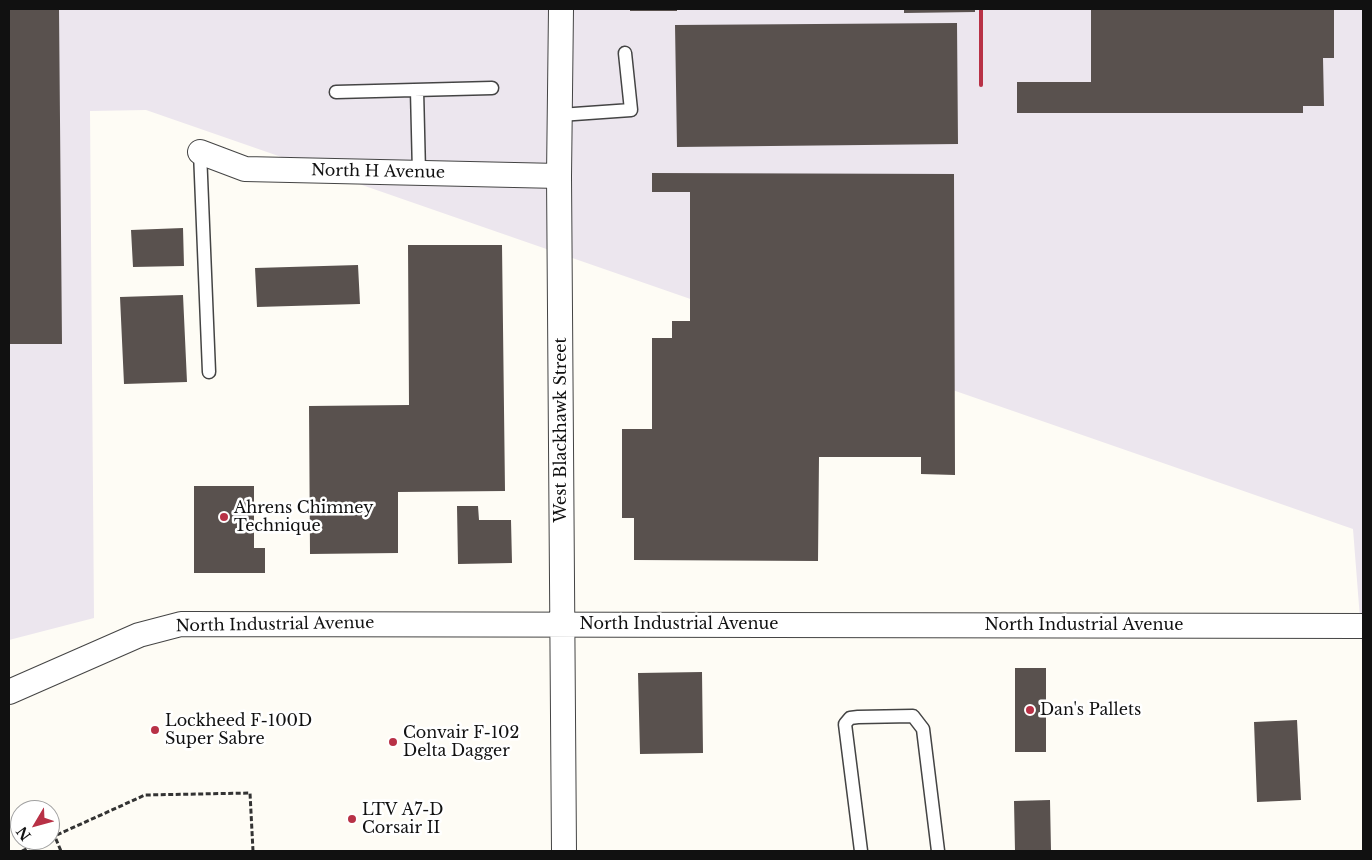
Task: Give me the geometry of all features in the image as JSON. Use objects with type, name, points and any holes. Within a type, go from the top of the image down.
[{"type":"street","name":"West Blackhawk Street","points":[[561,9],[559,176],[564,851]]},
{"type":"street","name":"North H Avenue","points":[[200,152],[245,169],[559,176]]},
{"type":"street","name":"North Industrial Avenue","points":[[9,692],[138,635],[181,624],[562,623],[1363,626]]},
{"type":"lane","points":[[560,115],[631,110],[625,53]]},
{"type":"lane","points":[[336,92],[492,88]]},
{"type":"lane","points":[[417,90],[419,173]]},
{"type":"lane","points":[[200,152],[209,372]]},
{"type":"lane","points":[[861,851],[845,724],[850,718],[858,717],[913,716],[924,729],[938,851]]},
{"type":"path","points":[[60,834],[145,794],[250,792],[253,851]]},
{"type":"shaded area","points":[[9,9],[1363,9],[1363,657],[1353,529],[146,110],[90,111],[94,618],[9,640]]},
{"type":"building","points":[[9,9],[59,9],[62,344],[9,344]]},
{"type":"building","points":[[630,9],[677,9],[677,11],[630,11]]},
{"type":"building","points":[[904,9],[975,9],[975,12],[904,13]]},
{"type":"building","points":[[1091,9],[1334,9],[1334,58],[1323,58],[1324,106],[1303,106],[1303,113],[1017,113],[1017,82],[1091,82]]},
{"type":"building","points":[[957,23],[958,144],[677,147],[675,25]]},
{"type":"building","points":[[652,173],[954,174],[955,475],[921,474],[921,457],[819,457],[818,561],[634,560],[634,518],[622,518],[622,429],[652,429],[652,338],[672,338],[672,321],[690,321],[690,192],[652,192]]},
{"type":"building","points":[[183,228],[184,266],[133,267],[131,230]]},
{"type":"building","points":[[408,245],[502,245],[505,491],[398,492],[398,553],[310,554],[309,406],[409,405]]},
{"type":"building","points":[[358,265],[360,304],[257,307],[255,268]]},
{"type":"building","points":[[183,295],[187,382],[124,384],[120,297]]},
{"type":"building","name":"Ahrens Chimney Technique","points":[[194,486],[254,486],[254,548],[265,548],[265,573],[194,573]]},
{"type":"building","points":[[457,506],[478,506],[479,520],[511,520],[512,563],[458,564]]},
{"type":"building","name":"Dan's Pallets","points":[[1015,668],[1046,668],[1046,752],[1015,752]]},
{"type":"building","points":[[702,672],[703,753],[640,754],[638,673]]},
{"type":"building","points":[[1297,720],[1301,800],[1257,802],[1254,722]]},
{"type":"building","points":[[1050,800],[1051,851],[1015,851],[1014,801]]},
{"type":"railway","points":[[981,9],[981,85]]},
{"type":"place","name":"Ahrens Chimney Technique","points":[[224,517]]},
{"type":"place","name":"Dan's Pallets","points":[[1030,710]]},
{"type":"place","name":"Lockheed F-100D Super Sabre","points":[[155,730]]},
{"type":"place","name":"Convair F-102 Delta Dagger","points":[[393,742]]},
{"type":"place","name":"LTV A7-D Corsair II","points":[[352,819]]}]
